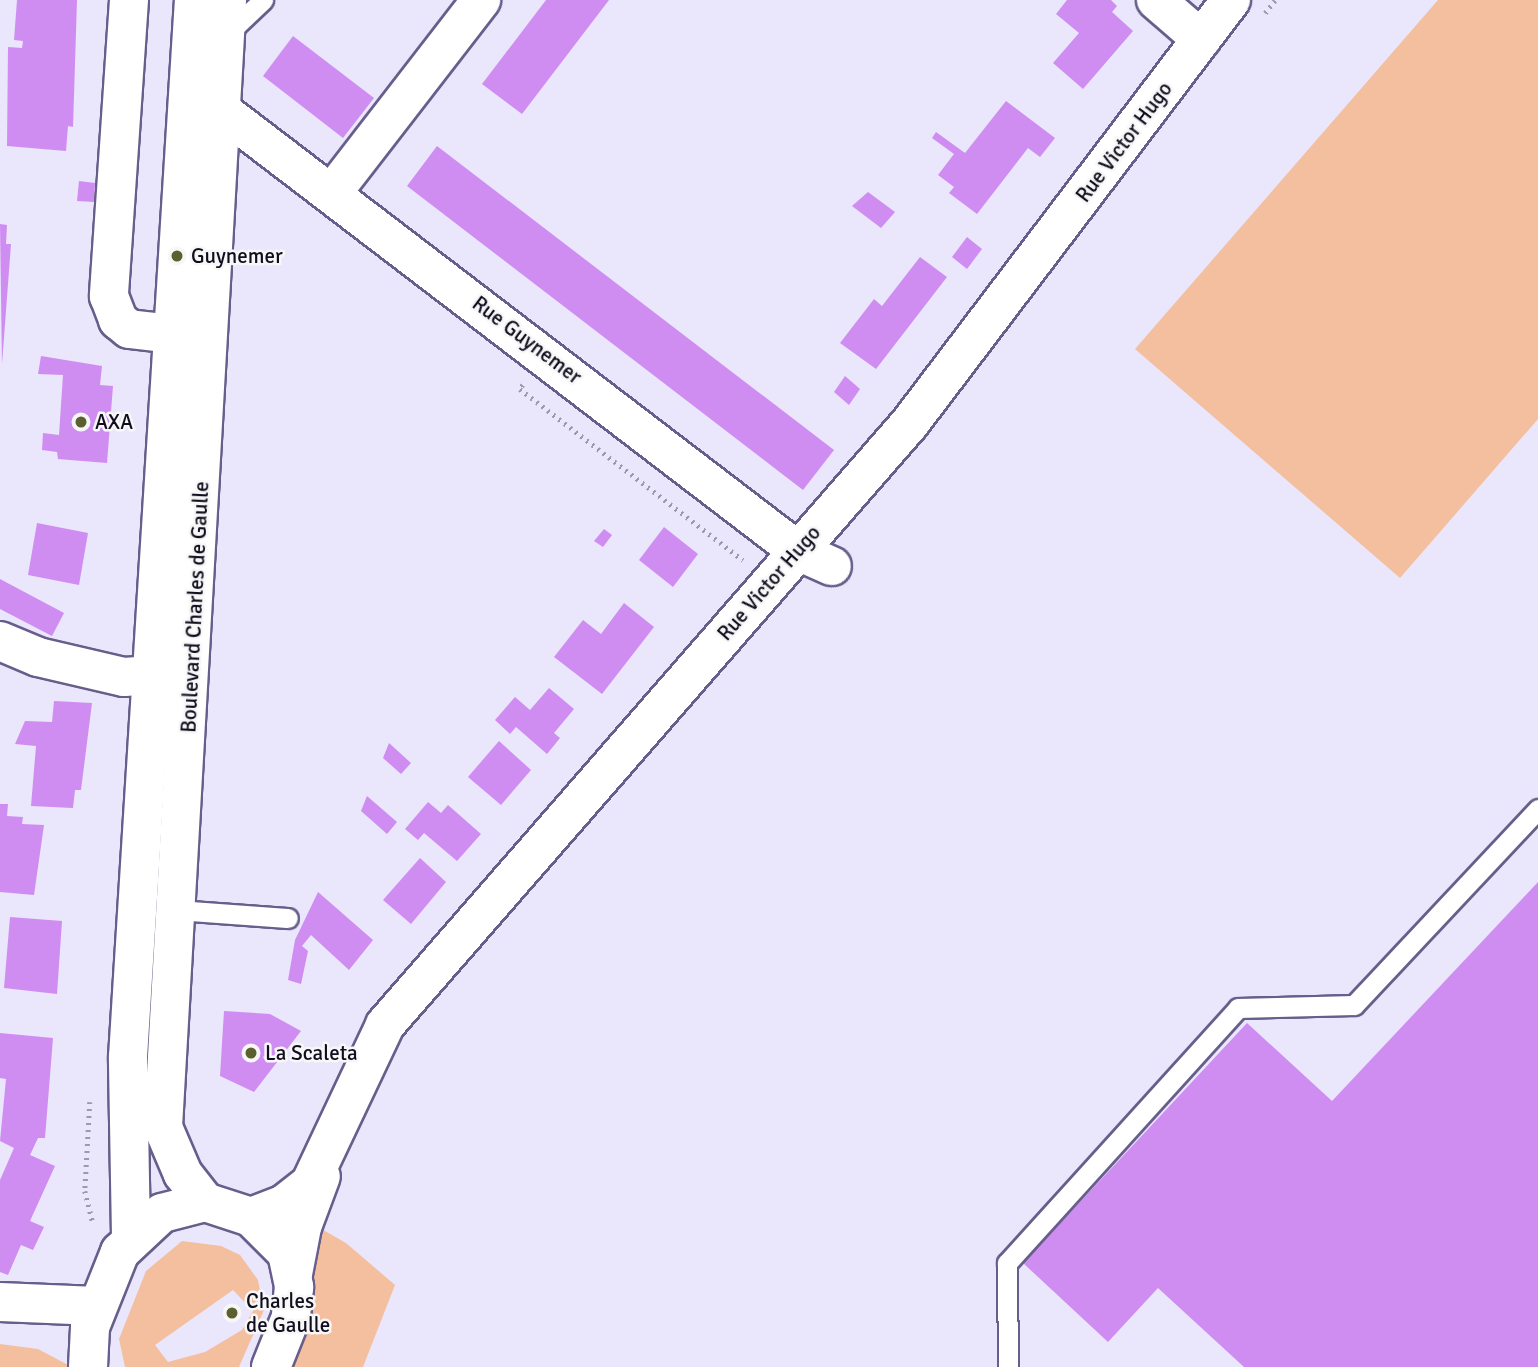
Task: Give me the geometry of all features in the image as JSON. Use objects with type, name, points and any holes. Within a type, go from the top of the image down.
[{"type":"street","points":[[129,0],[109,296],[118,320],[130,329],[172,334]]},
{"type":"street","name":"Boulevard Charles de Gaulle","points":[[131,1237],[128,1057],[194,0]]},
{"type":"street","points":[[332,193],[481,0]]},
{"type":"street","points":[[1156,0],[1201,39]]},
{"type":"street","name":"Rue Victor Hugo","points":[[293,1274],[321,1170],[386,1025],[910,424],[1231,0]]},
{"type":"street","name":"Boulevard Charles de Gaulle","points":[[205,1202],[183,1174],[163,1127],[226,18]]},
{"type":"street","name":"Rue Guynemer","points":[[222,111],[798,551],[832,566]]},
{"type":"street","points":[[0,641],[50,660],[124,677],[150,675]]},
{"type":"street","name":"Rue Victor Hugo","points":[[251,1217],[294,1199],[321,1170]]},
{"type":"street","points":[[88,1367],[85,1349],[97,1306],[131,1237],[162,1213],[205,1202],[251,1217],[280,1242],[293,1274],[291,1317],[271,1367]]},
{"type":"street","points":[[0,1302],[97,1306]]},
{"type":"lane","points":[[226,18],[263,0]]},
{"type":"lane","points":[[1008,1367],[1007,1263],[1238,1008],[1354,1006],[1538,809]]},
{"type":"lane","points":[[176,910],[288,918]]},
{"type":"shaded area","points":[[1438,0],[1538,0],[1538,419],[1400,578],[1135,349]]},
{"type":"shaded area","points":[[318,1227],[346,1243],[395,1285],[363,1367],[290,1367]]},
{"type":"shaded area","points":[[182,1241],[221,1246],[240,1255],[258,1280],[264,1310],[239,1367],[125,1367],[119,1339],[146,1271]],"holes":[[[233,1290],[253,1311],[242,1330],[205,1352],[168,1362],[155,1345]]]},
{"type":"shaded area","points":[[0,1344],[38,1349],[72,1367],[0,1367]]},
{"type":"building","points":[[17,0],[77,0],[73,127],[68,126],[66,151],[7,146],[8,47],[22,48],[23,41],[14,40]]},
{"type":"building","points":[[546,0],[609,0],[522,114],[482,84]]},
{"type":"building","points":[[1067,0],[1111,0],[1117,6],[1112,12],[1133,31],[1083,89],[1053,63],[1079,33],[1056,14]]},
{"type":"building","points":[[293,36],[374,98],[343,138],[263,76]]},
{"type":"building","points":[[1006,101],[1055,138],[1040,157],[1028,148],[977,214],[949,193],[954,187],[938,175],[954,154],[932,138],[936,132],[965,153]]},
{"type":"building","points":[[437,146],[834,450],[803,490],[407,186]]},
{"type":"building","points":[[79,181],[95,183],[94,202],[77,201]]},
{"type":"building","points":[[868,192],[895,212],[881,228],[852,206]]},
{"type":"building","points":[[0,224],[7,225],[6,244],[11,244],[2,364]]},
{"type":"building","points":[[967,237],[982,249],[967,269],[952,257]]},
{"type":"building","points":[[920,257],[947,277],[876,369],[840,343],[874,299],[882,306]]},
{"type":"building","points":[[41,356],[102,366],[100,385],[113,386],[107,463],[58,459],[57,452],[42,450],[43,433],[59,435],[63,375],[38,374]]},
{"type":"building","points":[[845,376],[860,389],[849,405],[834,392]]},
{"type":"building","points":[[37,523],[88,533],[79,585],[28,575]]},
{"type":"building","points":[[664,527],[698,554],[673,587],[639,560]]},
{"type":"building","points":[[604,529],[612,535],[603,547],[594,541]]},
{"type":"building","points":[[0,579],[64,613],[52,636],[0,609]]},
{"type":"building","points":[[624,603],[654,627],[602,694],[554,657],[583,620],[601,634]]},
{"type":"building","points":[[549,688],[574,709],[554,733],[560,738],[547,754],[516,727],[510,734],[495,720],[515,697],[530,710]]},
{"type":"building","points":[[54,701],[92,703],[81,790],[75,790],[73,808],[31,806],[36,746],[15,744],[25,721],[52,722]]},
{"type":"building","points":[[499,741],[531,770],[501,805],[468,777]]},
{"type":"building","points":[[389,743],[411,763],[401,774],[383,758]]},
{"type":"building","points":[[367,796],[397,822],[387,834],[361,811]]},
{"type":"building","points":[[428,802],[441,813],[448,805],[481,834],[457,861],[424,833],[418,840],[405,829]]},
{"type":"building","points":[[0,804],[8,804],[7,816],[23,817],[22,824],[44,825],[34,895],[0,892]]},
{"type":"building","points":[[420,858],[446,882],[411,924],[383,900]]},
{"type":"building","points":[[1538,882],[1538,1367],[1244,1367],[1158,1288],[1108,1342],[1023,1263],[1247,1023],[1332,1101]]},
{"type":"building","points":[[318,892],[373,940],[349,970],[311,935],[302,946],[308,951],[301,984],[288,980],[295,940]]},
{"type":"building","points":[[10,917],[62,921],[57,994],[4,988]]},
{"type":"building","points":[[224,1011],[270,1014],[301,1031],[254,1092],[220,1076]]},
{"type":"building","points":[[0,1033],[53,1038],[45,1138],[38,1138],[30,1155],[55,1166],[30,1221],[44,1227],[33,1250],[21,1245],[8,1275],[0,1272],[0,1180],[14,1148],[0,1141],[6,1079],[0,1078]]},
{"type":"place","name":"Guynemer","points":[[177,256]]},
{"type":"place","name":"AXA","points":[[81,422]]},
{"type":"place","name":"La Scaleta","points":[[251,1053]]},
{"type":"place","name":"Charles de Gaulle","points":[[232,1313]]}]
